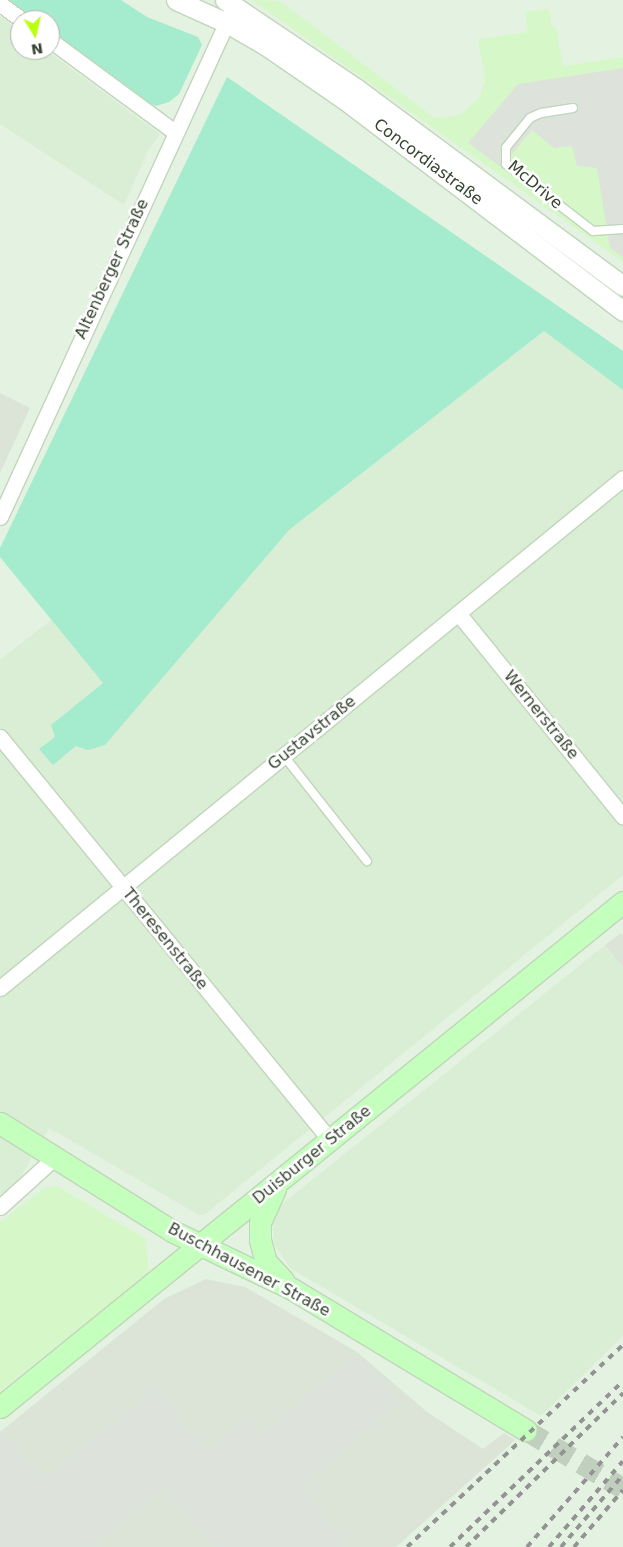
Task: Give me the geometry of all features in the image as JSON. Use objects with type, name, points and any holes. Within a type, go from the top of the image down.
[{"type":"main road","name":"Duisburger Straße","points":[[0,1407],[204,1244],[623,902]]},
{"type":"main road","name":"Buschhausener Straße","points":[[0,1123],[172,1231],[204,1244],[292,1289],[526,1430]]},
{"type":"main road","points":[[281,1180],[260,1223],[260,1240],[266,1262],[292,1289]]},
{"type":"street","name":"Concordiastraße","points":[[176,0],[226,22],[345,100],[623,311]]},
{"type":"street","name":"Concordiastraße","points":[[226,22],[230,2],[357,89],[623,286]]},
{"type":"street","name":"Altenberger Straße","points":[[0,517],[226,22]]},
{"type":"street","points":[[60,47],[175,132]]},
{"type":"street","name":"Gustavstraße","points":[[0,988],[623,478]]},
{"type":"street","name":"Wernerstraße","points":[[458,614],[623,817]]},
{"type":"street","name":"Theresenstraße","points":[[0,737],[330,1140]]},
{"type":"street","points":[[0,1207],[54,1158]]},
{"type":"lane","name":"McDrive","points":[[573,108],[541,112],[530,118],[506,148],[506,164],[592,231],[623,229]]},
{"type":"lane","points":[[284,756],[367,861]]},
{"type":"shaded area","points":[[5,0],[121,0],[147,17],[198,37],[202,45],[179,94],[169,102],[156,106],[140,99],[60,40],[60,10],[18,10]]},
{"type":"shaded area","points":[[252,0],[280,1],[432,116],[441,118],[460,115],[480,97],[485,79],[478,39],[528,32],[525,12],[549,9],[552,27],[556,27],[563,66],[623,57],[623,262]]},
{"type":"shaded area","points":[[0,16],[10,24],[10,60],[60,60],[160,134],[148,151],[124,205],[0,124]]},
{"type":"shaded area","points":[[623,68],[623,257],[610,248],[597,168],[577,166],[572,146],[554,148],[532,130],[501,167],[468,143],[518,84]]},
{"type":"shaded area","points":[[227,77],[623,351],[623,390],[544,331],[289,530],[105,745],[88,750],[76,746],[53,765],[39,749],[55,737],[51,725],[103,683],[0,557],[0,548]]},
{"type":"shaded area","points":[[544,331],[623,390],[623,875],[204,1215],[199,1215],[49,1128],[19,1180],[0,1199],[0,660],[51,620],[103,683],[51,725],[55,737],[40,749],[53,765],[76,746],[223,605],[289,530]]},
{"type":"shaded area","points":[[0,393],[30,408],[0,473]]},
{"type":"shaded area","points":[[621,933],[623,936],[623,967],[605,945]]},
{"type":"shaded area","points":[[605,945],[623,967],[623,1336],[541,1416],[290,1268],[274,1244],[273,1226],[282,1204]]},
{"type":"shaded area","points":[[57,1186],[146,1239],[149,1273],[0,1391],[0,1222],[46,1187]]},
{"type":"shaded area","points":[[206,1279],[245,1287],[357,1352],[427,1412],[483,1449],[504,1433],[515,1440],[396,1547],[0,1547],[0,1432],[164,1299]]},
{"type":"shaded area","points":[[358,1355],[400,1401],[302,1487],[350,1547],[213,1547],[164,1489],[93,1547],[0,1547],[0,1434],[4,1431],[44,1478],[157,1388],[207,1452],[245,1420],[259,1433]]},
{"type":"tunnel","points":[[526,1430],[623,1488]]},
{"type":"railway","points":[[407,1547],[623,1345]]},
{"type":"railway","points":[[450,1547],[623,1381]]},
{"type":"railway","points":[[466,1547],[623,1393]]},
{"type":"railway","points":[[527,1547],[623,1437]]},
{"type":"railway","points":[[549,1547],[623,1461]]},
{"type":"railway","points":[[561,1547],[623,1475]]},
{"type":"railway","points":[[574,1547],[623,1490]]}]
